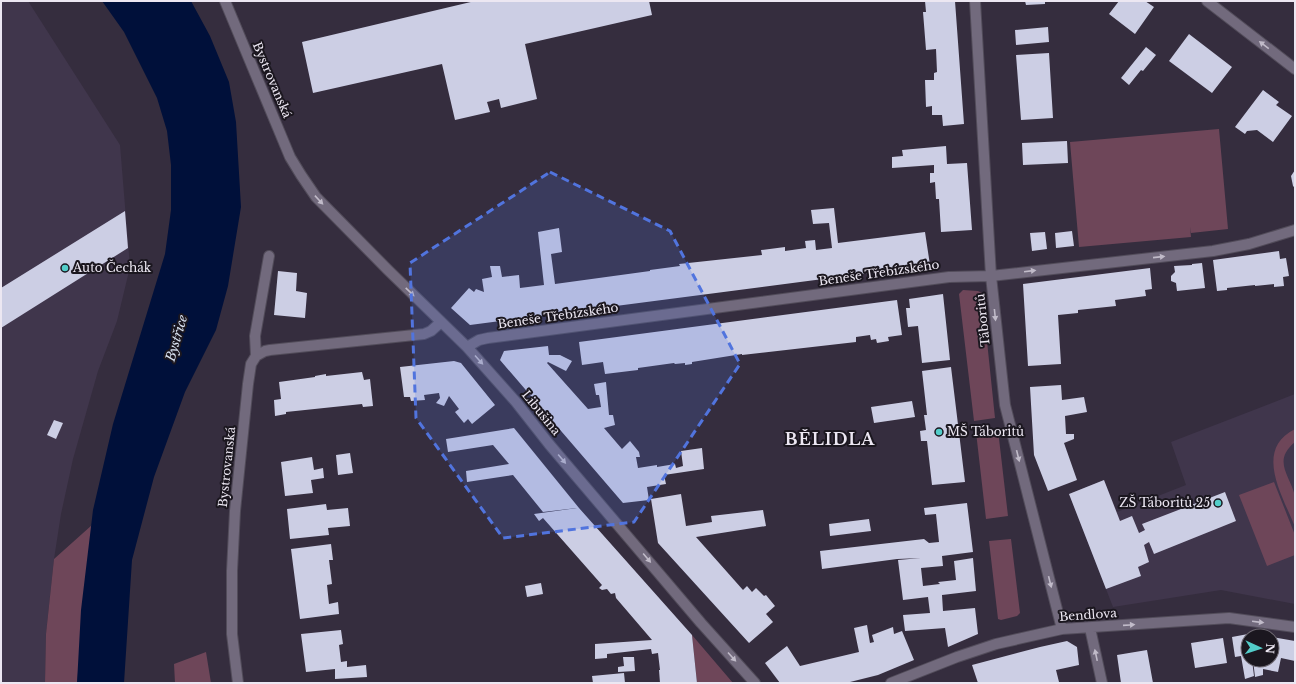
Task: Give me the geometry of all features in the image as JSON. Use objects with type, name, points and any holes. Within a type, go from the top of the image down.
[{"type":"street","name":"Bystrovanská","points":[[225,1],[296,168]]},
{"type":"street","name":"Táboritů","points":[[975,1],[991,276],[1005,405],[1062,629]]},
{"type":"street","points":[[1207,1],[1295,69]]},
{"type":"street","name":"Libušina","points":[[296,168],[316,197],[467,347],[516,402],[549,444],[696,617],[756,683]]},
{"type":"street","name":"Beneše Třebízského","points":[[467,347],[479,340],[530,332],[949,277],[991,276],[1213,251],[1250,244],[1295,230]]},
{"type":"street","name":"Bystrovanská","points":[[238,683],[232,634],[231,603],[235,511],[248,384],[251,364],[256,356],[255,336],[269,256]]},
{"type":"street","points":[[256,356],[270,350],[424,334],[431,332],[441,322]]},
{"type":"street","name":"Bendlova","points":[[891,683],[957,657],[996,644],[1062,629],[1229,618],[1295,627]]},
{"type":"street","points":[[1090,628],[1102,683]]},
{"type":"highlighted area","points":[[550,172],[670,231],[740,364],[634,522],[503,538],[416,418],[410,263]]},
{"type":"shaded area","points":[[1,1],[28,1],[120,145],[130,267],[117,321],[98,371],[73,459],[61,514],[54,559],[46,634],[45,683],[1,683]]},
{"type":"shaded area","points":[[1219,129],[1228,229],[1191,233],[1190,227],[1191,237],[1079,247],[1070,142]]},
{"type":"shaded area","points":[[963,290],[978,291],[982,293],[995,418],[974,421],[959,294]]},
{"type":"shaded area","name":"ZŠ Táboritů 25","points":[[1295,394],[1295,604],[1221,590],[1113,607],[1069,494],[1104,480],[1117,512],[1186,485],[1171,442]]},
{"type":"shaded area","points":[[1295,429],[1295,442],[1288,449],[1285,456],[1284,468],[1295,496],[1295,527],[1279,488],[1273,461],[1276,449],[1282,438]]},
{"type":"shaded area","points":[[998,430],[1008,516],[986,519],[976,432]]},
{"type":"shaded area","points":[[1274,482],[1295,535],[1295,555],[1267,566],[1239,495]]},
{"type":"shaded area","points":[[92,525],[77,683],[45,683],[46,634],[54,559]]},
{"type":"shaded area","points":[[1011,539],[1020,613],[1017,616],[1001,620],[998,619],[989,541]]},
{"type":"shaded area","points":[[692,635],[733,683],[697,683]]},
{"type":"shaded area","points":[[206,652],[211,683],[175,683],[174,664]]},
{"type":"water","name":"Bystřice","points":[[102,1],[191,1],[210,36],[229,82],[236,122],[241,207],[228,286],[216,330],[185,392],[154,477],[132,560],[124,683],[77,683],[81,610],[93,510],[113,424],[165,254],[171,210],[171,165],[167,131],[157,98],[124,32]]},
{"type":"building","points":[[475,1],[649,1],[652,15],[525,44],[537,99],[501,108],[499,99],[487,102],[490,112],[455,120],[442,64],[313,93],[302,42]]},
{"type":"building","points":[[925,1],[955,1],[964,124],[943,126],[942,115],[932,115],[932,106],[926,107],[925,80],[934,80],[934,73],[937,72],[936,49],[926,50],[923,12],[926,12]]},
{"type":"building","points":[[1025,1],[1045,1],[1045,4],[1026,5]]},
{"type":"building","points":[[1119,1],[1145,1],[1154,7],[1135,34],[1109,14]]},
{"type":"building","points":[[1048,27],[1049,42],[1016,45],[1015,30]]},
{"type":"building","points":[[1189,34],[1232,67],[1212,93],[1169,61]]},
{"type":"building","points":[[1146,47],[1156,55],[1129,85],[1121,78]]},
{"type":"building","points":[[1049,53],[1053,118],[1021,120],[1016,55]]},
{"type":"building","points":[[1263,90],[1279,102],[1276,105],[1292,116],[1273,142],[1257,130],[1247,131],[1245,134],[1235,127]]},
{"type":"building","points":[[1067,141],[1068,163],[1023,165],[1022,143]]},
{"type":"building","points":[[946,146],[947,164],[967,163],[972,230],[941,232],[939,199],[936,199],[935,182],[930,183],[930,173],[934,173],[934,165],[892,168],[892,157],[903,156],[902,150]]},
{"type":"building","points":[[1295,170],[1295,188],[1293,186],[1291,176]]},
{"type":"building","points":[[834,208],[838,243],[925,232],[930,265],[470,325],[451,308],[469,288],[474,292],[476,289],[484,292],[482,279],[492,277],[490,266],[500,266],[502,277],[519,275],[520,288],[544,285],[538,232],[559,228],[562,252],[551,254],[555,284],[650,271],[680,266],[679,264],[762,255],[761,250],[785,247],[785,251],[806,248],[805,241],[815,240],[816,250],[832,248],[829,223],[813,224],[811,210]]},
{"type":"building","name":"Auto Čechák","points":[[125,211],[128,248],[1,328],[1,288]]},
{"type":"building","points":[[1072,231],[1074,246],[1056,248],[1055,233]]},
{"type":"building","points":[[1045,232],[1047,249],[1032,251],[1030,233]]},
{"type":"building","points":[[1279,251],[1280,259],[1286,258],[1289,276],[1283,277],[1284,286],[1274,287],[1274,284],[1255,285],[1227,288],[1227,290],[1217,291],[1213,260]]},
{"type":"building","points":[[1202,263],[1205,288],[1177,291],[1176,283],[1171,281],[1171,276],[1175,272],[1174,266]]},
{"type":"building","points":[[1150,268],[1152,289],[1145,290],[1146,296],[1115,300],[1116,306],[1078,310],[1078,313],[1058,315],[1061,364],[1028,366],[1023,284]]},
{"type":"building","points":[[278,271],[297,273],[296,291],[307,293],[305,318],[274,315]]},
{"type":"building","points":[[943,294],[950,360],[922,363],[918,326],[908,327],[906,308],[910,308],[909,299]]},
{"type":"building","points":[[897,300],[902,335],[888,337],[889,341],[877,343],[876,339],[871,340],[870,335],[856,337],[856,342],[742,354],[692,362],[692,364],[685,365],[685,363],[674,363],[638,368],[638,370],[605,374],[603,362],[582,365],[579,342]]},
{"type":"building","points":[[548,346],[549,355],[560,355],[572,361],[566,371],[548,362],[547,363],[588,409],[601,407],[599,395],[596,395],[594,384],[606,382],[609,415],[613,415],[615,425],[604,428],[622,449],[630,441],[639,452],[640,457],[636,457],[638,468],[675,464],[676,468],[683,466],[681,451],[702,448],[704,469],[664,475],[666,484],[647,487],[649,500],[623,503],[500,360],[504,351]]},
{"type":"building","points":[[454,361],[461,363],[495,405],[472,424],[468,419],[464,423],[455,412],[459,409],[449,396],[444,406],[436,403],[440,398],[439,393],[424,395],[425,400],[411,401],[410,397],[404,397],[400,367]]},
{"type":"building","points":[[951,367],[965,482],[932,485],[927,441],[921,441],[920,431],[926,430],[924,415],[927,415],[922,371]]},
{"type":"building","points":[[362,372],[364,380],[370,379],[373,406],[363,407],[362,404],[286,412],[286,414],[275,416],[274,400],[281,399],[279,382],[326,374],[326,376]]},
{"type":"building","points":[[1061,385],[1062,400],[1084,397],[1087,412],[1065,416],[1066,434],[1074,434],[1074,439],[1064,443],[1077,480],[1048,491],[1034,455],[1030,387]]},
{"type":"building","points":[[912,401],[915,417],[874,423],[871,407]]},
{"type":"building","points":[[54,420],[63,423],[56,439],[47,435]]},
{"type":"building","points":[[514,428],[579,508],[692,635],[697,683],[660,683],[658,653],[652,654],[651,649],[607,654],[607,658],[595,659],[595,644],[652,640],[616,598],[615,593],[611,594],[607,589],[602,590],[599,588],[602,585],[543,518],[539,521],[534,514],[577,508],[543,512],[513,475],[467,482],[466,471],[509,464],[493,445],[448,452],[446,439]]},
{"type":"building","points":[[350,453],[353,473],[338,475],[336,455]]},
{"type":"building","points":[[312,457],[314,470],[323,468],[324,478],[311,480],[313,493],[285,496],[281,462]]},
{"type":"building","points":[[1104,480],[1120,521],[1132,516],[1139,533],[1145,530],[1142,524],[1225,492],[1236,521],[1154,554],[1149,542],[1144,545],[1149,562],[1138,567],[1141,576],[1106,589],[1069,494]]},
{"type":"building","points":[[681,494],[686,526],[712,522],[711,516],[763,510],[766,526],[696,537],[743,590],[747,586],[752,592],[756,588],[764,596],[766,595],[775,606],[766,614],[773,622],[749,643],[658,543],[651,499]]},
{"type":"building","points":[[967,503],[973,552],[942,556],[943,566],[921,568],[923,586],[940,584],[938,582],[956,580],[954,561],[973,558],[976,591],[942,595],[943,611],[975,608],[978,634],[948,647],[945,628],[905,631],[903,615],[930,613],[928,597],[903,600],[898,560],[921,558],[897,559],[822,569],[820,551],[924,539],[929,543],[939,542],[936,514],[925,515],[924,508]]},
{"type":"building","points":[[326,504],[327,510],[348,508],[350,526],[328,528],[329,535],[290,539],[287,509]]},
{"type":"building","points":[[869,519],[871,531],[830,536],[829,524]]},
{"type":"building","points":[[331,544],[333,560],[329,560],[332,584],[327,585],[329,604],[338,602],[339,614],[300,619],[291,549]]},
{"type":"building","points":[[541,583],[543,594],[527,597],[525,586]]},
{"type":"building","points":[[867,625],[870,643],[874,642],[872,635],[893,627],[894,634],[902,631],[914,660],[878,675],[846,683],[780,683],[765,663],[787,646],[800,666],[859,652],[854,628]]},
{"type":"building","points":[[341,630],[343,644],[339,645],[341,662],[347,661],[347,667],[366,665],[367,677],[335,679],[335,669],[306,672],[301,634]]},
{"type":"building","points":[[1240,636],[1240,656],[1235,657],[1232,637]]},
{"type":"building","points":[[1223,638],[1227,663],[1195,668],[1191,643]]},
{"type":"building","points":[[1280,638],[1295,641],[1295,661],[1281,658],[1280,663]]},
{"type":"building","points":[[1067,641],[1077,647],[1079,665],[1056,670],[1059,682],[978,683],[972,665]]},
{"type":"building","points":[[1147,650],[1153,683],[1121,683],[1117,655]]},
{"type":"building","points":[[623,657],[634,657],[635,671],[618,672],[618,667],[624,666]]},
{"type":"building","points":[[1243,668],[1253,668],[1254,676],[1245,679]]},
{"type":"building","points":[[1254,668],[1279,668],[1278,672],[1263,669],[1263,675],[1255,677]]},
{"type":"building","points":[[624,673],[625,683],[593,683],[592,676]]},
{"type":"place","name":"Auto Čechák","points":[[65,268]]},
{"type":"place","name":"MŠ Táboritů","points":[[939,432]]},
{"type":"place","name":"ZŠ Táboritů 25","points":[[1218,503]]},
{"type":"district","name":"BĚLIDLA","points":[[830,439]]}]
